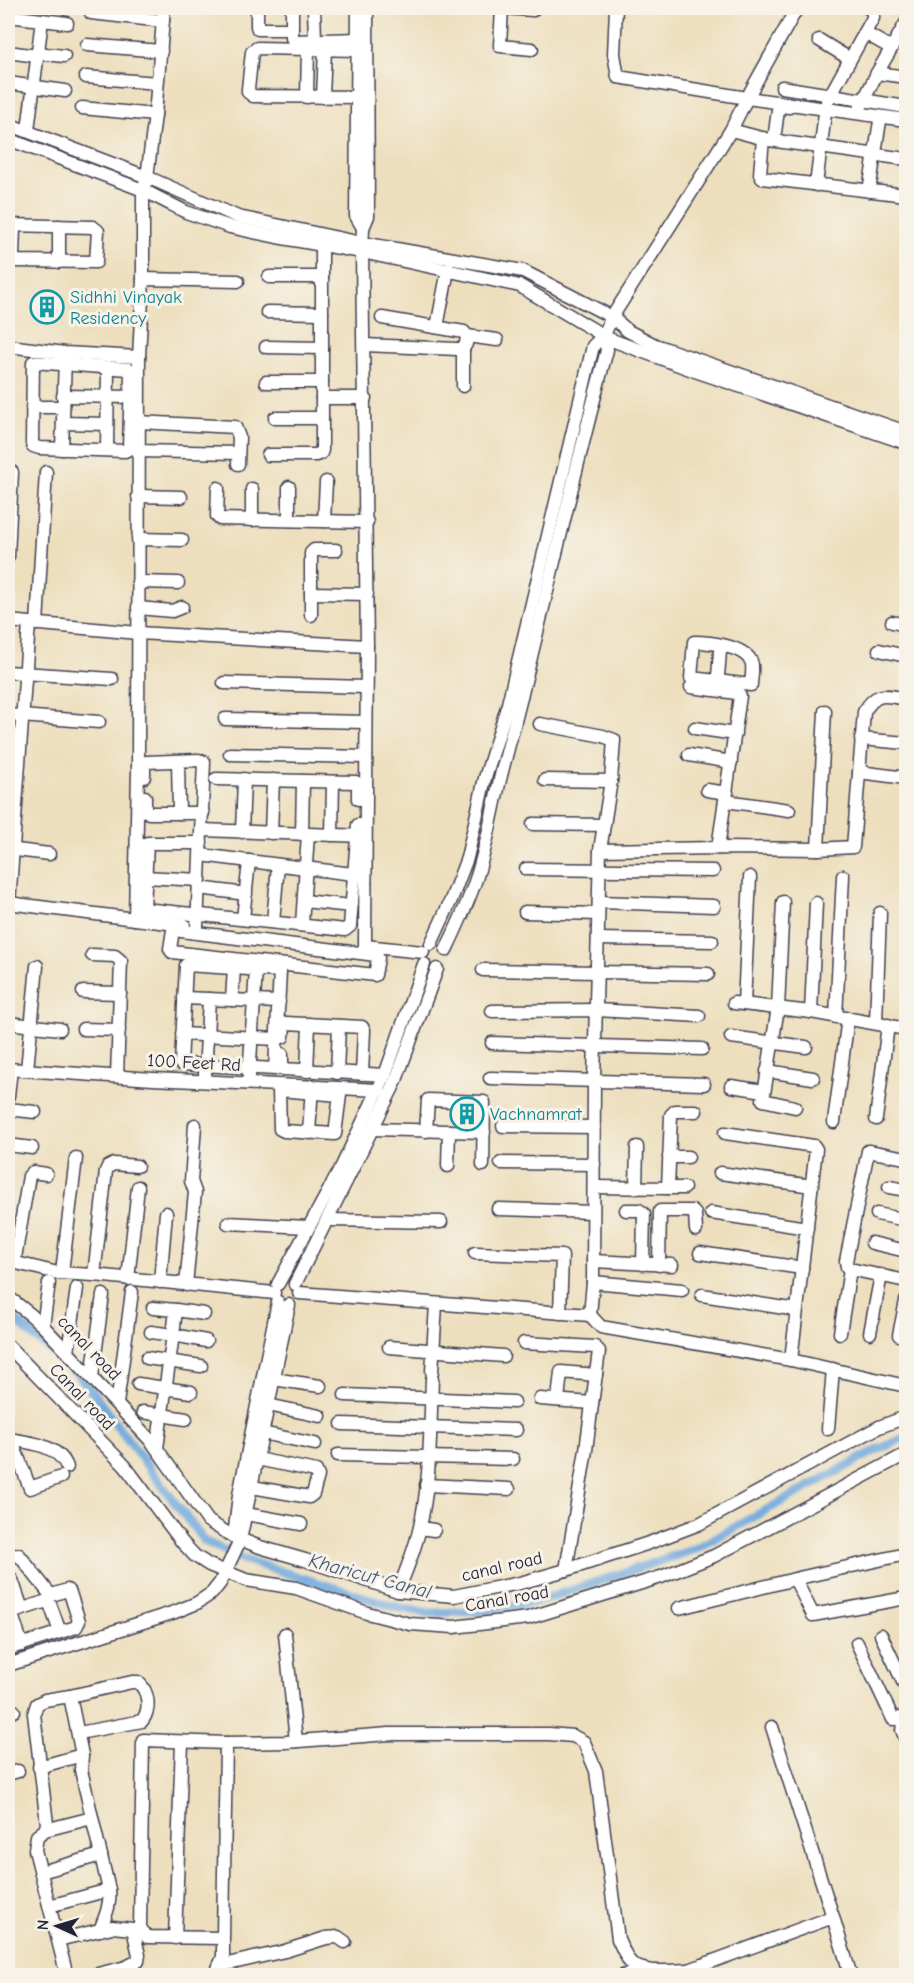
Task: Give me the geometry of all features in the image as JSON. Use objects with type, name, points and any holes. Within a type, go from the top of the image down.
[{"type":"street","points":[[135,919],[138,771],[138,422],[143,279],[143,190],[147,177],[155,115],[164,8]]},
{"type":"street","points":[[256,8],[258,29],[292,29]]},
{"type":"street","points":[[292,8],[292,38],[294,41],[325,49],[358,44]]},
{"type":"street","points":[[307,97],[314,8]]},
{"type":"street","points":[[358,8],[356,216],[363,228]]},
{"type":"street","points":[[364,946],[359,875],[366,757],[367,594],[362,247],[363,228],[369,216],[367,8]]},
{"type":"street","points":[[532,49],[500,46],[502,8],[533,10]]},
{"type":"street","points":[[616,8],[614,54],[618,77],[906,125]]},
{"type":"street","points":[[8,1656],[196,1595],[209,1586],[222,1570],[237,1539],[246,1514],[273,1379],[280,1296],[308,1227],[342,1166],[386,1075],[426,953],[451,900],[467,858],[484,778],[508,704],[593,346],[604,335],[612,317],[731,130],[797,8]]},
{"type":"street","points":[[816,185],[824,110],[830,94],[874,16],[873,10],[868,8]]},
{"type":"street","points":[[91,14],[163,21]]},
{"type":"street","points":[[8,16],[67,23]]},
{"type":"street","points":[[28,130],[42,20]]},
{"type":"street","points":[[859,113],[877,73],[906,23]]},
{"type":"street","points":[[865,33],[891,48]]},
{"type":"street","points":[[819,40],[850,59]]},
{"type":"street","points":[[358,44],[311,44],[254,50],[248,89],[250,95],[254,96],[358,97]]},
{"type":"street","points":[[87,45],[161,51]]},
{"type":"street","points":[[323,97],[325,49]]},
{"type":"street","points":[[8,52],[64,56]]},
{"type":"street","points":[[877,73],[906,77]]},
{"type":"street","points":[[86,77],[158,82]]},
{"type":"street","points":[[8,83],[65,91]]},
{"type":"street","points":[[782,87],[906,107]]},
{"type":"street","points":[[906,120],[781,106],[777,110],[760,174],[762,178],[906,195]]},
{"type":"street","points":[[82,108],[155,115]]},
{"type":"street","points":[[869,190],[880,121]]},
{"type":"street","points":[[8,124],[147,177],[238,217],[448,270],[520,285],[609,339],[906,443]]},
{"type":"street","points":[[731,130],[769,139],[906,159]]},
{"type":"street","points":[[8,139],[143,190],[186,212],[230,227],[322,246],[362,247],[523,271],[612,317],[628,331],[655,345],[906,432]]},
{"type":"street","points":[[11,226],[93,227],[98,231],[96,262],[14,260],[11,226]]},
{"type":"street","points":[[59,226],[59,262]]},
{"type":"street","points":[[268,455],[316,455],[321,453],[322,246]]},
{"type":"street","points":[[437,327],[448,270]]},
{"type":"street","points":[[269,276],[322,277]]},
{"type":"street","points":[[143,279],[238,281]]},
{"type":"street","points":[[267,312],[322,313]]},
{"type":"street","points":[[382,318],[497,340]]},
{"type":"street","points":[[426,953],[430,968],[437,969],[446,962],[446,950],[472,889],[484,851],[497,787],[529,668],[607,350],[604,335]]},
{"type":"street","points":[[464,386],[463,349],[467,336]]},
{"type":"street","points":[[364,345],[463,349]]},
{"type":"street","points":[[8,346],[65,359],[129,369],[131,397],[129,449],[62,449],[33,446],[33,362],[65,359],[139,357]]},
{"type":"street","points":[[266,347],[322,348]]},
{"type":"street","points":[[62,449],[65,359]]},
{"type":"street","points":[[107,450],[108,367]]},
{"type":"street","points":[[266,382],[322,382]]},
{"type":"street","points":[[32,407],[107,397],[131,397]]},
{"type":"street","points":[[322,398],[365,398]]},
{"type":"street","points":[[275,418],[322,418]]},
{"type":"street","points":[[138,422],[235,427],[239,437],[238,458],[138,451]]},
{"type":"street","points":[[63,423],[107,424]]},
{"type":"street","points":[[8,557],[12,472]]},
{"type":"street","points":[[45,472],[33,624],[25,673],[22,716],[13,759],[8,903],[197,927],[214,932]]},
{"type":"street","points":[[324,521],[326,482]]},
{"type":"street","points":[[289,487],[289,520]]},
{"type":"street","points":[[218,488],[218,518],[366,522]]},
{"type":"street","points":[[252,489],[252,520]]},
{"type":"street","points":[[138,496],[181,497]]},
{"type":"street","points":[[138,539],[182,540]]},
{"type":"street","points":[[311,615],[311,552],[336,550]]},
{"type":"street","points":[[138,582],[177,583]]},
{"type":"street","points":[[311,592],[367,594]]},
{"type":"street","points":[[138,608],[172,611],[182,607]]},
{"type":"street","points":[[8,621],[138,633],[367,646]]},
{"type":"street","points":[[892,622],[906,626]]},
{"type":"street","points":[[691,687],[717,686],[751,685],[752,663],[735,649],[721,644],[694,642],[691,678],[717,686],[738,693],[740,696],[718,848]]},
{"type":"street","points":[[879,650],[906,656]]},
{"type":"street","points":[[717,686],[720,651]]},
{"type":"street","points":[[8,672],[112,679]]},
{"type":"street","points":[[224,683],[366,687]]},
{"type":"street","points":[[600,850],[853,847],[863,719],[870,702],[880,696],[906,699]]},
{"type":"street","points":[[818,849],[825,711]]},
{"type":"street","points":[[8,715],[99,722]]},
{"type":"street","points":[[225,719],[366,722]]},
{"type":"street","points":[[540,724],[614,740],[611,781],[600,850],[594,1080],[593,1282],[590,1315],[601,1328],[791,1360],[906,1386]]},
{"type":"street","points":[[695,728],[735,734]]},
{"type":"street","points":[[861,739],[906,743]]},
{"type":"street","points":[[230,754],[366,757]]},
{"type":"street","points":[[689,755],[731,762]]},
{"type":"street","points":[[197,927],[203,813],[204,762],[199,760],[146,762],[144,788],[147,813],[203,813]]},
{"type":"street","points":[[178,761],[179,813]]},
{"type":"street","points":[[859,772],[906,778]]},
{"type":"street","points":[[216,778],[358,783],[361,836]]},
{"type":"street","points":[[242,832],[243,779]]},
{"type":"street","points":[[271,833],[273,780]]},
{"type":"street","points":[[545,780],[611,781]]},
{"type":"street","points":[[302,925],[306,868],[303,781]]},
{"type":"street","points":[[332,835],[333,782]]},
{"type":"street","points":[[707,790],[726,797],[789,810]]},
{"type":"street","points":[[533,824],[603,825]]},
{"type":"street","points":[[359,875],[351,906],[350,926],[345,930],[145,910],[143,907],[147,843],[201,842],[242,832],[361,836]]},
{"type":"street","points":[[201,842],[249,861],[359,875]]},
{"type":"street","points":[[10,849],[49,854]]},
{"type":"street","points":[[243,919],[249,861]]},
{"type":"street","points":[[273,922],[278,865]]},
{"type":"street","points":[[526,868],[712,871]]},
{"type":"street","points":[[834,1122],[842,1017],[843,876]]},
{"type":"street","points":[[145,877],[199,884],[246,894]]},
{"type":"street","points":[[750,877],[739,1004],[811,1012],[906,1029]]},
{"type":"street","points":[[304,902],[351,906]]},
{"type":"street","points":[[783,902],[778,1008],[763,1100],[795,1107]]},
{"type":"street","points":[[811,1012],[816,903]]},
{"type":"street","points":[[525,912],[714,906]]},
{"type":"street","points":[[876,1119],[882,1024],[879,913]]},
{"type":"street","points":[[214,932],[173,930],[170,949],[172,952],[211,957],[255,966],[281,972],[275,1069],[181,1064],[186,965],[234,968],[255,966],[296,967],[375,976],[378,958],[376,955],[340,947],[214,932]]},
{"type":"street","points":[[211,957],[214,932]]},
{"type":"street","points":[[249,1083],[256,937]]},
{"type":"street","points":[[598,939],[712,941]]},
{"type":"street","points":[[296,967],[299,942]]},
{"type":"street","points":[[340,947],[364,946],[426,953],[439,944],[446,950]]},
{"type":"street","points":[[337,972],[340,947]]},
{"type":"street","points":[[92,955],[120,958],[117,1076]]},
{"type":"street","points":[[27,1070],[37,966]]},
{"type":"street","points":[[232,1000],[234,968]]},
{"type":"street","points":[[46,1174],[33,1172],[29,1176],[11,1262],[58,1273],[280,1296],[297,1301],[297,1289],[328,1220],[395,1083],[437,969]]},
{"type":"street","points":[[483,970],[708,974]]},
{"type":"street","points":[[83,992],[120,993]]},
{"type":"street","points":[[183,998],[279,1002]]},
{"type":"street","points":[[205,1081],[209,999]]},
{"type":"street","points":[[492,1011],[597,1010],[699,1016]]},
{"type":"street","points":[[8,1023],[60,1029]]},
{"type":"street","points":[[362,1074],[364,1030],[360,1027],[285,1024],[283,1070],[337,1072],[362,1074],[386,1075]]},
{"type":"street","points":[[307,1071],[309,1024]]},
{"type":"street","points":[[337,1072],[339,1026]]},
{"type":"street","points":[[83,1029],[119,1030]]},
{"type":"street","points":[[182,1034],[277,1039]]},
{"type":"street","points":[[731,1037],[806,1047]]},
{"type":"street","points":[[492,1042],[702,1048]]},
{"type":"street","points":[[8,1096],[9,1069]]},
{"type":"street","name":"100 Feet Rd","points":[[9,1069],[249,1083],[312,1089],[379,1090]]},
{"type":"street","points":[[767,1071],[813,1078]]},
{"type":"street","points":[[490,1078],[704,1084]]},
{"type":"street","points":[[731,1086],[764,1091]]},
{"type":"street","points":[[309,1133],[312,1089]]},
{"type":"street","points":[[312,1089],[338,1094],[340,1098],[335,1134],[309,1133],[280,1130],[279,1093],[281,1090],[312,1089]]},
{"type":"street","points":[[426,1131],[428,1100],[480,1100],[485,1103],[483,1165]]},
{"type":"street","points":[[8,1109],[34,1112]]},
{"type":"street","points":[[668,1188],[671,1115],[675,1111],[696,1111]]},
{"type":"street","points":[[186,1285],[195,1192],[191,1180],[195,1125]]},
{"type":"street","points":[[503,1126],[594,1127]]},
{"type":"street","points":[[373,1129],[484,1132]]},
{"type":"street","points":[[448,1166],[449,1131]]},
{"type":"street","points":[[724,1133],[815,1147],[791,1360]]},
{"type":"street","points":[[8,1145],[32,1148]]},
{"type":"street","points":[[636,1188],[637,1147]]},
{"type":"street","points":[[906,1158],[868,1151],[846,1261],[850,1269],[906,1281]]},
{"type":"street","points":[[669,1157],[688,1157]]},
{"type":"street","points":[[62,1272],[75,1158]]},
{"type":"street","points":[[501,1163],[594,1164]]},
{"type":"street","points":[[94,1275],[106,1171],[114,1164],[136,1167]]},
{"type":"street","points":[[720,1173],[812,1186]]},
{"type":"street","points":[[128,1279],[138,1187]]},
{"type":"street","points":[[594,1187],[684,1188]]},
{"type":"street","points":[[889,1187],[906,1190]]},
{"type":"street","points":[[498,1209],[593,1212]]},
{"type":"street","points":[[627,1210],[639,1210],[644,1214],[643,1264]]},
{"type":"street","points":[[658,1264],[660,1211],[692,1211],[695,1214],[696,1230]]},
{"type":"street","points":[[160,1282],[166,1213]]},
{"type":"street","points":[[711,1213],[807,1228]]},
{"type":"street","points":[[878,1214],[906,1220]]},
{"type":"street","points":[[328,1220],[441,1222]]},
{"type":"street","points":[[228,1223],[308,1227]]},
{"type":"street","points":[[872,1243],[906,1251]]},
{"type":"street","points":[[475,1253],[562,1256],[560,1313]]},
{"type":"street","points":[[700,1253],[802,1268]]},
{"type":"street","points":[[593,1261],[672,1265]]},
{"type":"street","points":[[840,1333],[850,1269]]},
{"type":"street","points":[[870,1333],[880,1275]]},
{"type":"street","points":[[237,1539],[239,1495],[280,1296],[286,1281],[297,1289],[436,1304],[590,1315]]},
{"type":"street","points":[[593,1282],[682,1290]]},
{"type":"street","points":[[43,1326],[49,1283]]},
{"type":"street","points":[[68,1352],[77,1288]]},
{"type":"street","points":[[117,1404],[132,1292]]},
{"type":"street","points":[[92,1377],[103,1295]]},
{"type":"street","points":[[702,1295],[797,1310]]},
{"type":"street","name":"canal road","points":[[8,1297],[43,1326],[157,1448],[208,1521],[237,1539],[398,1592],[454,1596],[520,1583],[649,1543],[699,1524],[879,1427],[906,1418]]},
{"type":"street","points":[[899,1335],[906,1301]]},
{"type":"street","points":[[398,1592],[412,1557],[420,1528],[426,1485],[436,1304]]},
{"type":"street","points":[[153,1308],[204,1314]]},
{"type":"street","points":[[157,1448],[176,1310]]},
{"type":"street","points":[[151,1332],[206,1341]]},
{"type":"street","points":[[524,1343],[595,1347],[599,1354],[566,1570]]},
{"type":"street","name":"Canal road","points":[[8,1346],[125,1466],[189,1549],[209,1565],[246,1580],[296,1588],[367,1613],[410,1623],[454,1627],[528,1618],[661,1577],[714,1556],[906,1454]]},
{"type":"street","points":[[389,1347],[503,1356]]},
{"type":"street","points":[[147,1358],[201,1366]]},
{"type":"street","points":[[828,1430],[833,1369]]},
{"type":"street","points":[[558,1400],[561,1372],[596,1374]]},
{"type":"street","points":[[273,1379],[320,1386]]},
{"type":"street","points":[[138,1384],[191,1392]]},
{"type":"street","points":[[345,1395],[514,1402]]},
{"type":"street","points":[[540,1399],[592,1403]]},
{"type":"street","points":[[268,1406],[320,1416]]},
{"type":"street","points":[[143,1412],[186,1419]]},
{"type":"street","points":[[342,1424],[516,1430]]},
{"type":"street","points":[[262,1433],[315,1444]]},
{"type":"street","points":[[9,1439],[57,1452],[62,1456],[64,1472],[30,1488],[9,1439]]},
{"type":"street","points":[[338,1455],[513,1459]]},
{"type":"street","points":[[252,1487],[309,1497],[313,1494],[318,1476],[316,1471],[257,1459]]},
{"type":"street","points":[[426,1485],[509,1489]]},
{"type":"street","points":[[246,1514],[301,1524]]},
{"type":"street","points":[[420,1528],[434,1530]]},
{"type":"street","points":[[679,1608],[906,1554]]},
{"type":"street","points":[[8,1556],[18,1555],[49,1593],[67,1590],[79,1621],[78,1625],[8,1649]]},
{"type":"street","points":[[8,1665],[197,1603],[212,1593],[220,1583],[222,1570]]},
{"type":"street","points":[[22,1645],[10,1581],[33,1573]]},
{"type":"street","points":[[795,1579],[813,1615],[906,1598]]},
{"type":"street","points":[[14,1612],[47,1601],[60,1632]]},
{"type":"street","points":[[285,1634],[296,1741]]},
{"type":"street","points":[[881,1635],[906,1688]]},
{"type":"street","points":[[857,1643],[893,1719],[906,1715]]},
{"type":"street","points":[[45,1830],[47,1824],[34,1724],[37,1704],[45,1700],[138,1682],[144,1687],[149,1708],[142,1721],[136,1929],[139,1955],[138,1961],[126,1967],[90,1976]]},
{"type":"street","points":[[70,1696],[79,1733],[82,1755],[81,1770],[109,1890],[107,1912],[100,1930]]},
{"type":"street","points":[[79,1733],[142,1721]]},
{"type":"street","points":[[906,1724],[902,1730],[906,1740]]},
{"type":"street","points":[[772,1727],[851,1976]]},
{"type":"street","points":[[143,1740],[226,1743],[296,1741],[389,1734],[573,1736],[584,1742],[597,1771],[618,1939],[630,1962],[642,1970]]},
{"type":"street","points":[[175,1938],[182,1742]]},
{"type":"street","points":[[217,1971],[222,1957],[223,1938],[226,1743]]},
{"type":"street","points":[[39,1767],[82,1755]]},
{"type":"street","points":[[67,1976],[35,1842],[37,1836],[45,1830],[92,1818]]},
{"type":"street","points":[[41,1872],[101,1855]]},
{"type":"street","points":[[49,1906],[109,1890]]},
{"type":"street","points":[[623,1976],[642,1970],[693,1973],[833,1917]]},
{"type":"street","points":[[58,1940],[112,1927],[136,1929],[147,1937],[223,1938]]},
{"type":"street","points":[[217,1971],[326,1938],[338,1937],[345,1942]]},
{"type":"waterway","name":"Kharicut Canal","points":[[8,1314],[79,1375],[204,1541],[245,1560],[396,1607],[429,1613],[484,1611],[536,1602],[695,1549],[871,1453],[906,1437]]},
{"type":"place","name":"Sidhhi Vinayak Residency","points":[[47,307]]},
{"type":"place","name":"Vachnamrat","points":[[467,1114]]}]
